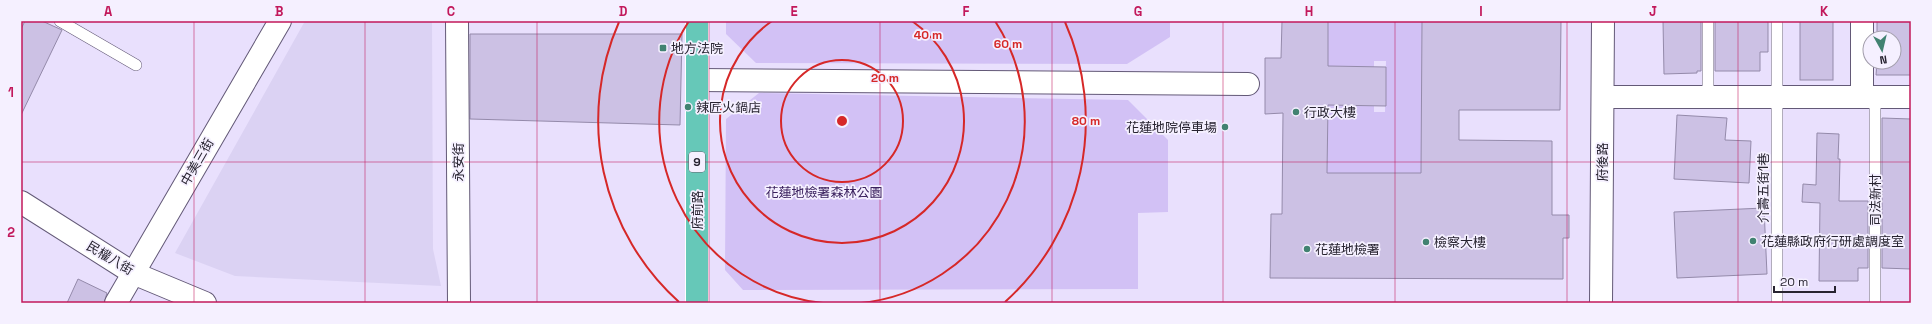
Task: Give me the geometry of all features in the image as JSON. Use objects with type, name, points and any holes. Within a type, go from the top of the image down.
[{"type":"main road","name":"府前路","points":[[697,21],[697,303]]},
{"type":"street","name":"中美三街","points":[[116,303],[280,21]]},
{"type":"street","name":"永安街","points":[[457,21],[459,303]]},
{"type":"street","name":"府後路","points":[[1602,303],[1603,21]]},
{"type":"street","name":"司法新村","points":[[1862,21],[1868,97]]},
{"type":"street","points":[[698,80],[1248,84]]},
{"type":"street","points":[[1603,97],[1911,97]]},
{"type":"street","name":"民權八街","points":[[21,202],[133,273],[205,303]]},
{"type":"lane","points":[[60,21],[136,65]]},
{"type":"lane","points":[[1708,21],[1708,97]]},
{"type":"lane","points":[[1777,21],[1777,97]]},
{"type":"lane","name":"介壽五街1巷","points":[[1777,97],[1777,303]]},
{"type":"lane","name":"司法新村","points":[[1868,97],[1875,303]]},
{"type":"shaded area","points":[[305,21],[432,21],[433,249],[441,286],[235,276],[175,253]]},
{"type":"green space","points":[[726,21],[1170,21],[1170,37],[1127,64],[756,63],[726,34]]},
{"type":"green space","points":[[1328,21],[1422,21],[1421,173],[1327,173],[1328,105],[1374,106],[1374,112],[1385,112],[1386,61],[1374,61],[1374,67],[1328,66]]},
{"type":"green space","name":"花蓮地檢署森林公園","points":[[759,93],[1128,100],[1168,140],[1168,212],[1138,213],[1138,289],[743,290],[725,270],[726,119]]},
{"type":"building","points":[[25,21],[42,21],[62,30],[21,115],[21,29]]},
{"type":"building","points":[[1282,21],[1328,21],[1328,66],[1386,67],[1386,106],[1328,105],[1327,173],[1421,173],[1422,21],[1561,21],[1560,110],[1459,110],[1459,140],[1552,141],[1552,215],[1569,215],[1569,238],[1563,238],[1563,279],[1270,278],[1271,214],[1282,214],[1283,113],[1265,114],[1265,58],[1281,58]]},
{"type":"building","points":[[1663,21],[1701,21],[1701,71],[1697,71],[1697,73],[1664,74]]},
{"type":"building","points":[[1715,21],[1768,21],[1768,52],[1760,52],[1760,71],[1715,71]]},
{"type":"building","points":[[1800,21],[1833,21],[1833,80],[1800,80]]},
{"type":"building","points":[[1877,21],[1911,21],[1911,75],[1876,75],[1876,70],[1902,70],[1902,30],[1877,30]]},
{"type":"building","points":[[470,34],[682,34],[680,125],[470,119]]},
{"type":"building","points":[[1677,115],[1727,118],[1725,140],[1751,141],[1749,183],[1674,179]]},
{"type":"building","points":[[1882,118],[1911,119],[1911,269],[1882,268]]},
{"type":"building","points":[[1817,133],[1839,134],[1839,201],[1868,201],[1868,268],[1858,268],[1858,281],[1819,281],[1820,203],[1802,202],[1803,184],[1816,185]]},
{"type":"building","points":[[1764,208],[1767,274],[1677,278],[1674,212]]},
{"type":"building","points":[[78,279],[107,293],[104,303],[67,303]]},
{"type":"place","name":"地方法院","points":[[663,48]]},
{"type":"place","name":"辣匠火鍋店","points":[[688,107]]},
{"type":"place","name":"行政大樓","points":[[1296,112]]},
{"type":"place","name":"花蓮地院停車場","points":[[1225,127]]},
{"type":"place","name":"花蓮縣政府行研處調度室","points":[[1753,241]]},
{"type":"place","name":"檢察大樓","points":[[1426,242]]},
{"type":"place","name":"花蓮地檢署","points":[[1307,249]]}]
